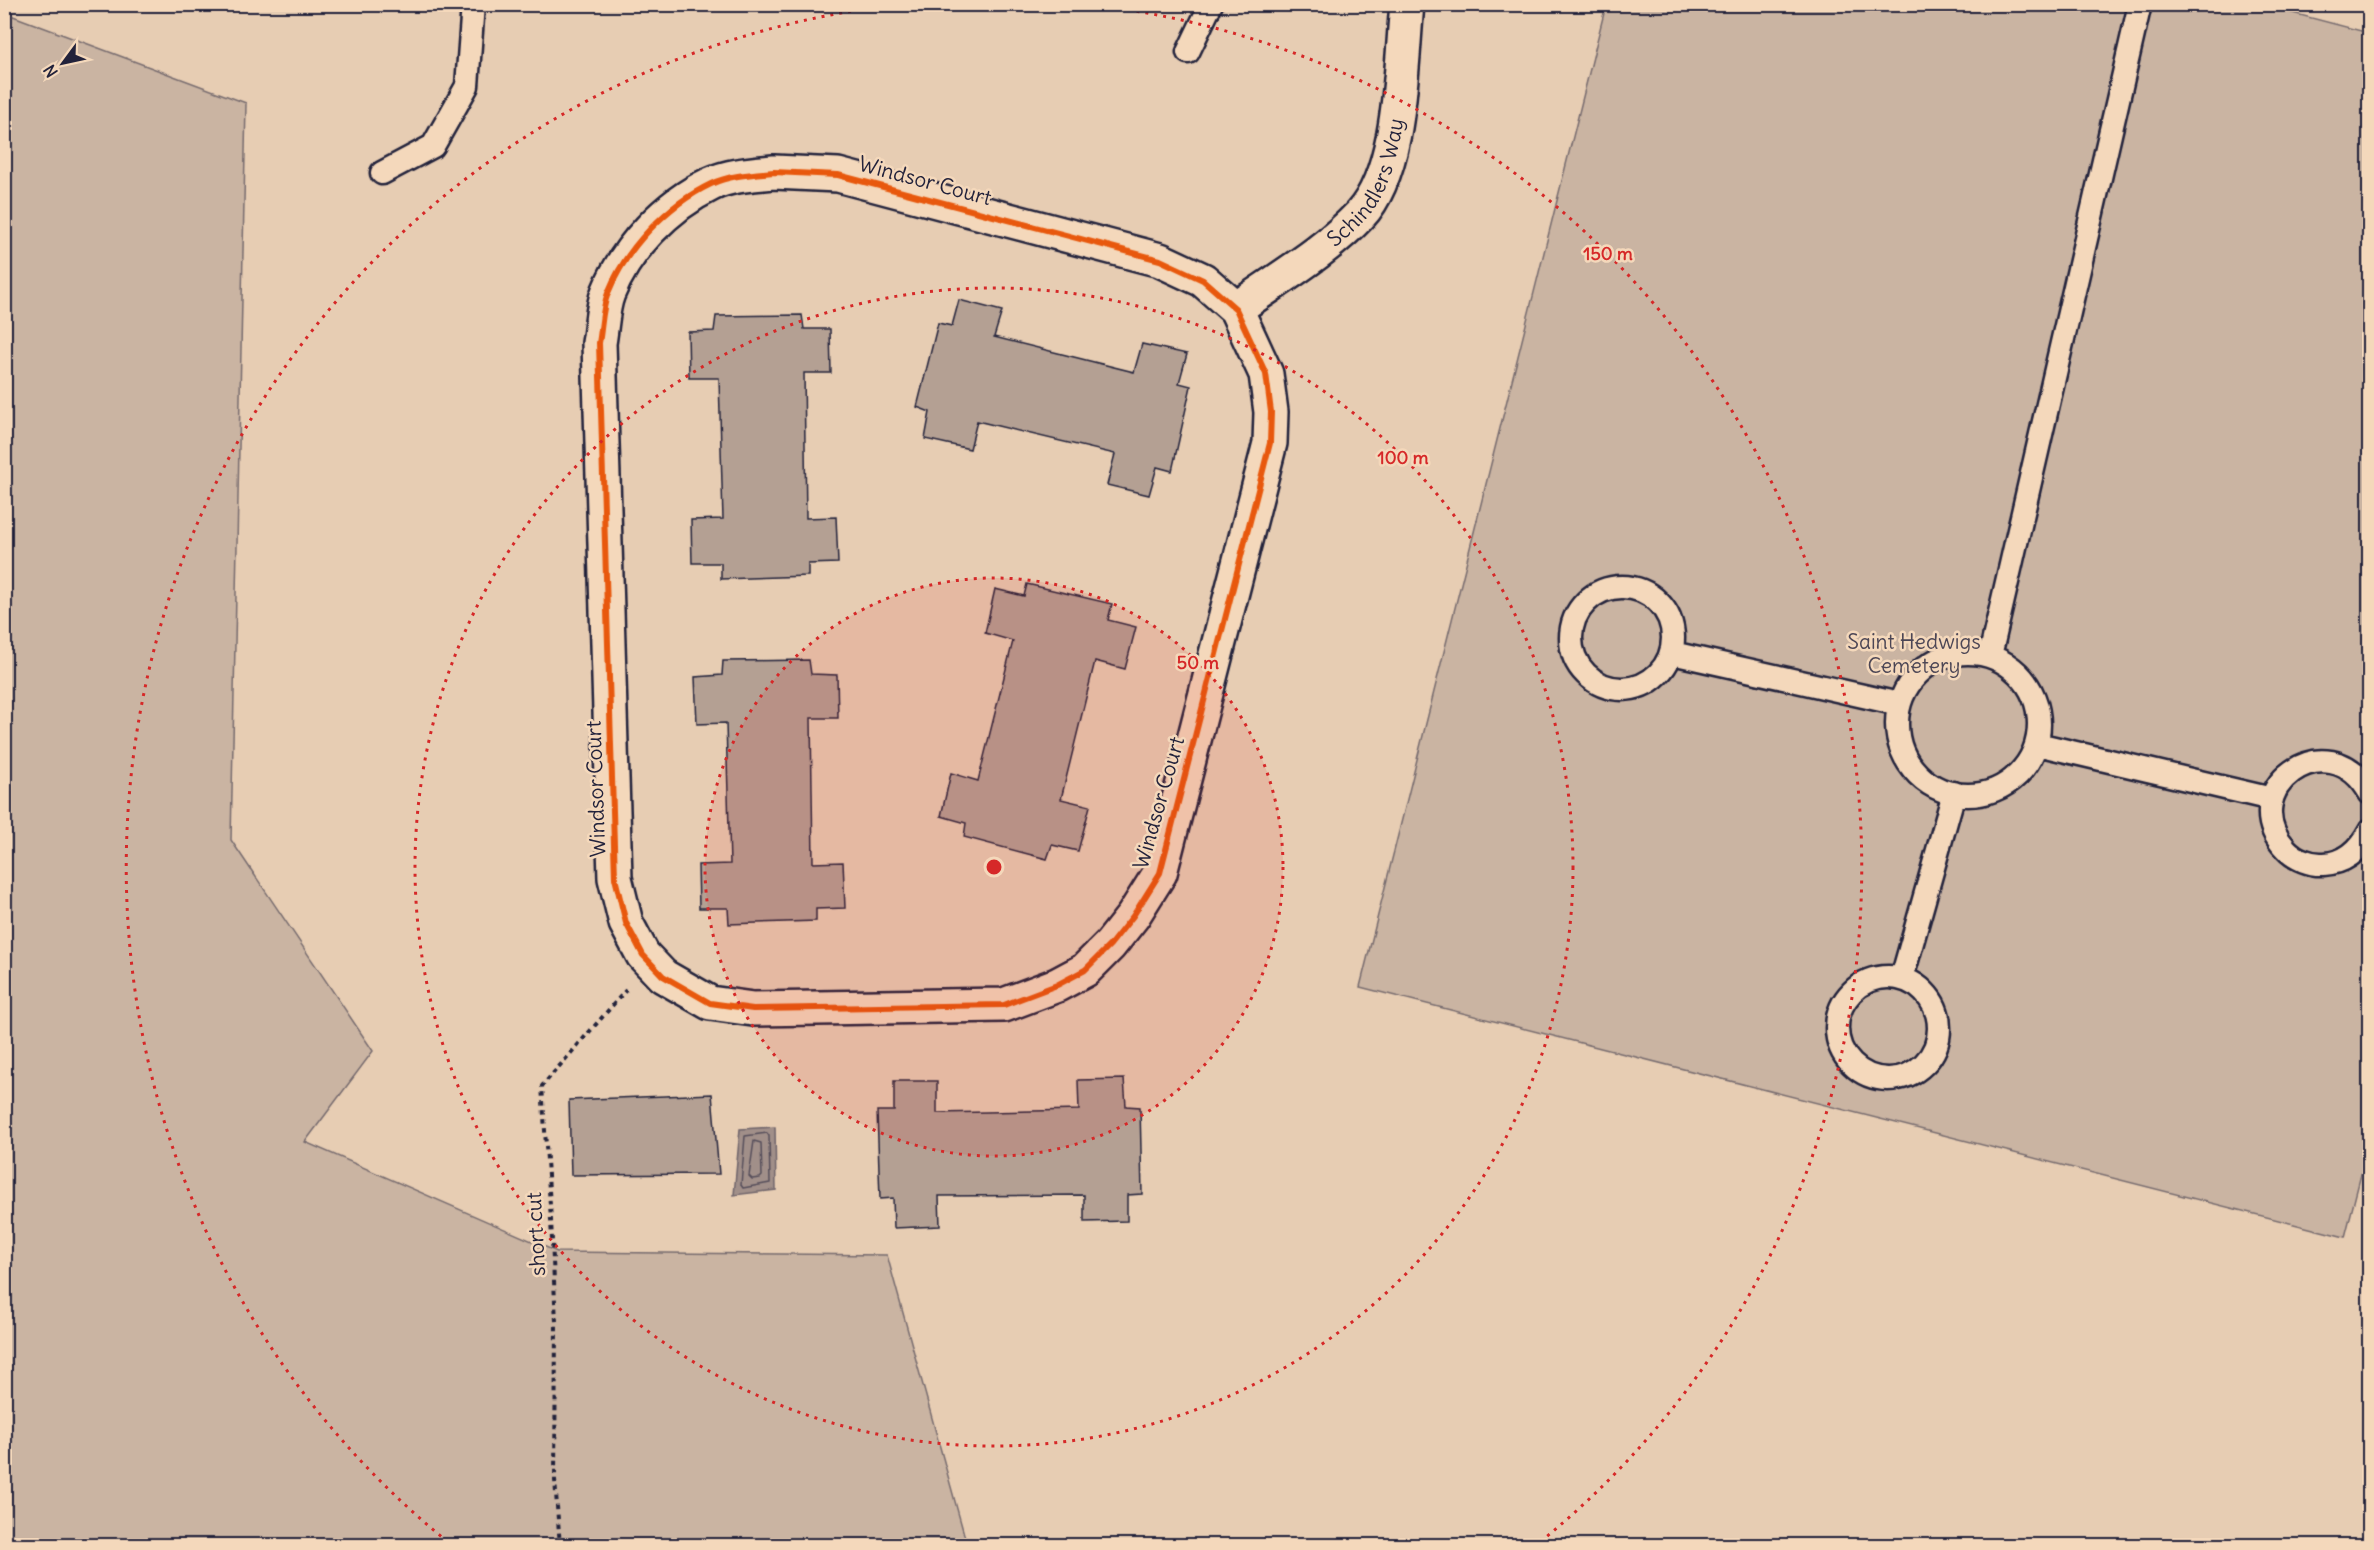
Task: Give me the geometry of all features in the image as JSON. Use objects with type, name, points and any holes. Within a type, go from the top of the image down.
[{"type":"street","name":"Schindlers Way","points":[[1236,309],[1318,250],[1361,214],[1382,180],[1394,138],[1407,4]]},
{"type":"street","name":"Windsor Court","points":[[774,172],[838,175],[1160,260],[1203,280],[1236,309],[1266,374],[1271,412],[1270,443],[1160,873],[1133,916],[1110,945],[1085,970],[1057,985],[1004,1005],[753,1009],[710,1003],[663,976],[651,964],[643,955],[626,923],[615,878],[599,343],[607,295],[622,263],[648,230],[679,204],[711,184],[738,176],[774,172]]},
{"type":"lane","points":[[382,173],[434,146],[467,86],[472,4]]},
{"type":"lane","points":[[1188,52],[1211,4]]},
{"type":"lane","points":[[1990,656],[2140,4]]},
{"type":"lane","points":[[1618,586],[1636,588],[1651,595],[1663,606],[1671,621],[1674,637],[1672,653],[1665,668],[1653,680],[1639,687],[1623,690],[1607,687],[1591,680],[1579,666],[1572,650],[1571,632],[1576,615],[1586,601],[1601,591],[1618,586]]},
{"type":"lane","points":[[1968,652],[1990,656],[2011,668],[2027,684],[2037,706],[2037,744],[2019,773],[2000,787],[1978,794],[1954,793],[1932,785],[1913,770],[1901,750],[1897,727],[1899,704],[1909,683],[1925,667],[1945,656],[1968,652]]},
{"type":"lane","points":[[1672,653],[1899,704]]},
{"type":"lane","points":[[2037,744],[2272,799]]},
{"type":"lane","points":[[2370,793],[2362,780],[2350,769],[2336,762],[2318,761],[2301,765],[2286,775],[2276,789],[2272,799],[2271,824],[2278,841],[2291,854],[2306,862],[2323,864],[2338,861],[2353,854],[2370,831]]},
{"type":"lane","points":[[1902,978],[1954,793]]},
{"type":"lane","points":[[1884,977],[1902,978],[1917,985],[1929,996],[1940,1026],[1938,1043],[1930,1057],[1919,1069],[1905,1077],[1889,1080],[1873,1078],[1857,1069],[1844,1056],[1838,1040],[1837,1022],[1842,1005],[1852,991],[1867,981],[1884,977]]},
{"type":"green space","name":"Saint Hedwigs Cemetery","points":[[2258,4],[2369,33],[2370,1139],[2345,1237],[1360,987],[1606,5]]},
{"type":"green space","points":[[5,13],[246,103],[231,840],[373,1051],[305,1142],[557,1252],[887,1255],[967,1545],[5,1545]]},
{"type":"water","points":[[775,1127],[776,1190],[734,1195],[740,1129]]},
{"type":"building","points":[[959,300],[1002,311],[994,337],[1134,372],[1142,344],[1187,354],[1179,383],[1191,386],[1172,471],[1157,467],[1149,495],[1107,485],[1115,454],[977,421],[970,449],[925,439],[930,412],[917,407],[938,323],[952,326]]},
{"type":"building","points":[[802,315],[804,329],[830,329],[831,373],[804,373],[806,518],[836,517],[838,563],[808,564],[808,576],[721,579],[721,563],[692,563],[691,520],[723,519],[719,378],[689,378],[688,332],[714,331],[716,316]]},
{"type":"building","points":[[1027,584],[1112,604],[1108,620],[1136,627],[1125,669],[1095,661],[1061,799],[1090,806],[1078,851],[1052,845],[1047,859],[964,837],[966,823],[941,816],[951,773],[978,781],[1013,641],[985,633],[995,589],[1024,596]]},
{"type":"building","points":[[809,660],[811,674],[837,675],[838,718],[811,718],[813,863],[843,862],[845,908],[816,909],[816,921],[729,924],[728,908],[699,908],[698,865],[730,864],[726,723],[697,724],[695,677],[722,675],[723,661]]},
{"type":"building","points":[[1124,1079],[1126,1106],[1140,1107],[1142,1194],[1127,1195],[1127,1221],[1084,1222],[1084,1195],[939,1196],[940,1226],[894,1228],[893,1198],[880,1199],[877,1111],[894,1111],[894,1081],[937,1081],[937,1113],[1079,1110],[1078,1080]]},
{"type":"building","points":[[712,1094],[719,1174],[571,1175],[569,1100]]},
{"type":"cycle path","points":[[774,172],[838,175],[1160,260],[1203,280],[1236,309],[1266,374],[1271,412],[1270,443],[1160,873],[1133,916],[1110,945],[1085,970],[1057,985],[1004,1005],[753,1009],[710,1003],[663,976],[643,955],[626,923],[615,878],[599,343],[604,305],[616,276],[637,244],[679,204],[718,181],[742,175],[774,172]]}]
